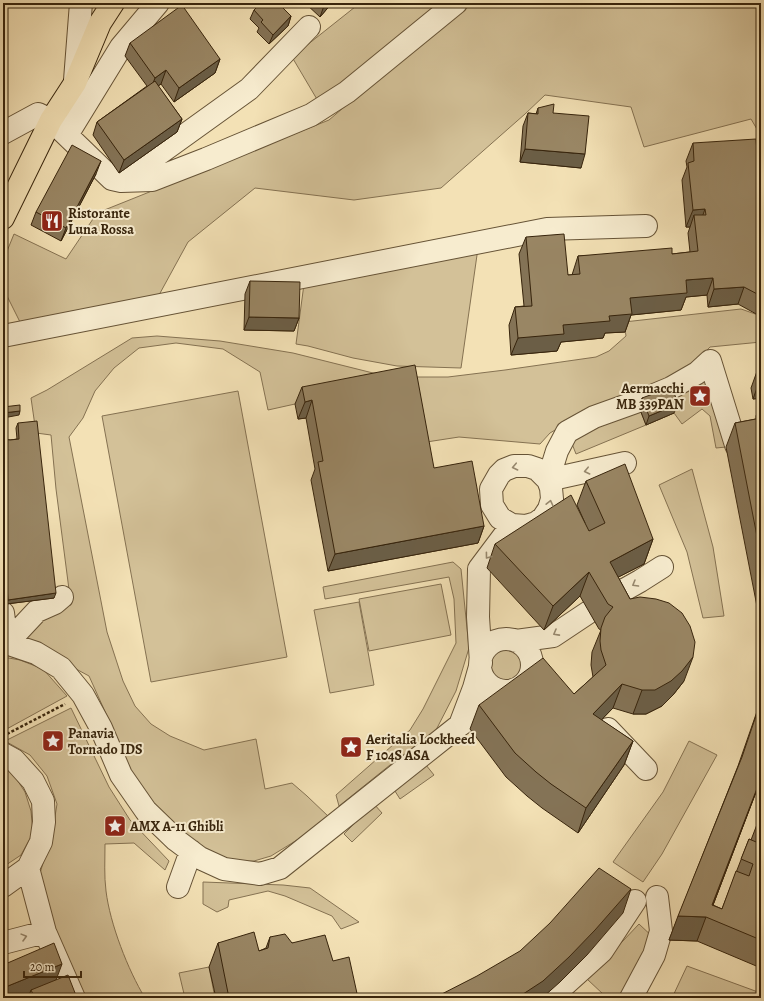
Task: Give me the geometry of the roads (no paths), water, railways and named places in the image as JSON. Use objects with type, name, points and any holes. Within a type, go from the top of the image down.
[{"type":"main road","points":[[3,218],[51,120],[74,83],[100,23],[113,3]]},
{"type":"street","points":[[74,83],[81,3]]},
{"type":"street","points":[[67,135],[121,46],[158,3]]},
{"type":"street","points":[[4,134],[38,114],[51,120],[112,179],[120,181],[152,180],[311,115],[347,92],[456,3]]},
{"type":"street","points":[[120,181],[249,89],[309,27]]},
{"type":"street","points":[[3,336],[547,229],[646,226]]},
{"type":"street","points":[[548,480],[557,451],[566,432],[594,417],[671,388],[697,373],[710,361],[736,445]]},
{"type":"street","points":[[548,480],[625,463]]},
{"type":"street","points":[[514,466],[528,466],[537,470],[548,480],[551,488],[552,499],[549,509],[543,518],[536,523],[526,526],[512,525],[500,518],[492,505],[491,489],[499,475],[504,470],[514,466]]},
{"type":"street","points":[[460,725],[474,688],[481,663],[482,657],[486,649],[497,640],[507,639],[521,643],[528,650],[540,675],[529,678],[517,688],[502,690],[494,687],[485,679],[482,672],[481,663],[478,617],[479,569],[512,525]]},
{"type":"street","points":[[608,599],[662,567]]},
{"type":"street","points":[[5,643],[37,611],[55,603],[62,597]]},
{"type":"street","points":[[516,641],[553,636],[589,612]]},
{"type":"street","points":[[3,613],[5,643]]},
{"type":"street","points":[[5,643],[36,653],[61,668],[83,695],[101,728],[125,781],[146,811],[176,840],[200,858],[224,869],[260,874],[280,868],[460,725],[508,690]]},
{"type":"street","points":[[600,721],[646,769]]},
{"type":"street","points":[[3,754],[14,760],[33,781],[43,801],[44,822],[41,842],[28,868],[3,886]]},
{"type":"street","points":[[178,887],[191,851]]},
{"type":"street","points":[[28,868],[45,932],[74,998]]},
{"type":"street","points":[[631,998],[654,955],[661,931],[657,897]]},
{"type":"street","points":[[550,998],[602,951],[635,901]]},
{"type":"street","points":[[3,943],[45,932]]},
{"type":"place","name":"Ristorante Luna Rossa","points":[[52,221]]},
{"type":"place","name":"Aermacchi MB 339PAN","points":[[700,396]]},
{"type":"place","name":"Panavia Tornado IDS","points":[[53,741]]},
{"type":"place","name":"Aeritalia Lockheed F 104S ASA","points":[[351,747]]},
{"type":"place","name":"AMX A-11 Ghibli","points":[[115,826]]}]
